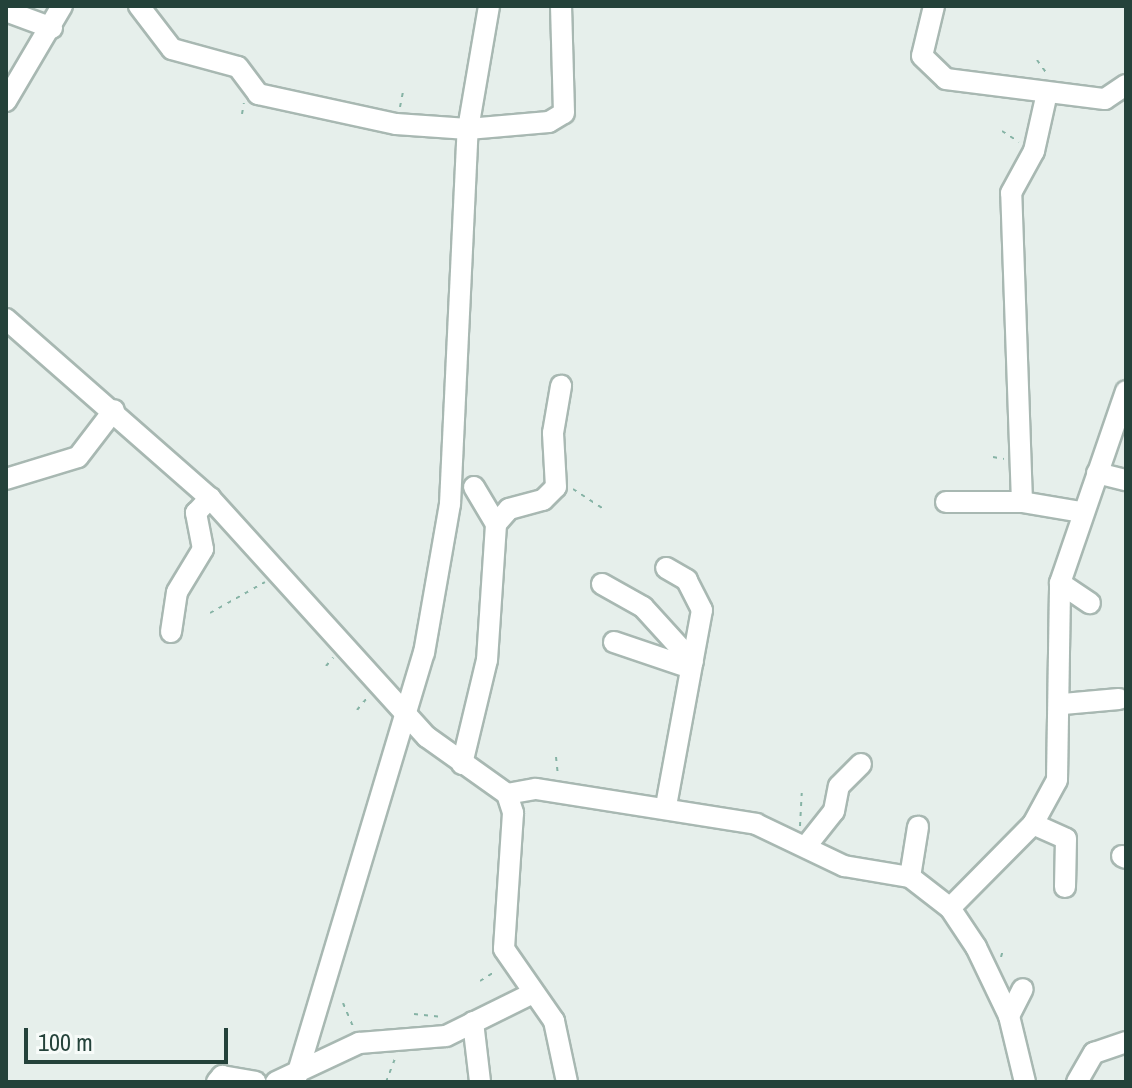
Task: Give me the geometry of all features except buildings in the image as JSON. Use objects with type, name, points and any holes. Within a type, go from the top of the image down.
[{"type":"street","points":[[6,101],[52,28],[62,6]]},
{"type":"street","points":[[139,6],[172,49],[238,67],[258,94],[396,124],[468,129],[549,122],[564,113],[561,6]]},
{"type":"street","points":[[297,1076],[408,717],[450,504],[468,129],[489,6]]},
{"type":"street","points":[[934,6],[922,50],[928,68],[971,86],[1112,99],[1126,85]]},
{"type":"street","points":[[6,11],[52,28]]},
{"type":"street","points":[[1022,502],[1011,193],[1034,151],[1047,93]]},
{"type":"street","points":[[6,319],[114,410],[210,498],[408,717],[462,764],[507,794],[513,813],[501,928],[510,962],[554,1021],[567,1082]]},
{"type":"street","points":[[496,524],[509,509],[543,500],[556,487],[553,433],[561,386]]},
{"type":"street","points":[[950,908],[1033,824],[1057,780],[1063,704],[1060,583],[1081,512],[1126,391]]},
{"type":"street","points":[[6,479],[78,457],[114,410]]},
{"type":"street","points":[[1097,473],[1126,480]]},
{"type":"street","points":[[462,764],[487,660],[496,524],[474,487]]},
{"type":"street","points":[[171,632],[177,592],[203,549],[196,513],[210,498]]},
{"type":"street","points":[[946,502],[1022,502],[1081,512]]},
{"type":"street","points":[[666,568],[698,595],[692,665],[666,806]]},
{"type":"street","points":[[1060,583],[1090,603]]},
{"type":"street","points":[[602,584],[643,607],[692,665]]},
{"type":"street","points":[[614,642],[692,665]]},
{"type":"street","points":[[1063,704],[1119,699]]},
{"type":"street","points":[[803,842],[834,811],[839,786],[861,764]]},
{"type":"street","points":[[507,794],[536,789],[666,806],[803,842],[844,866],[910,877],[950,908],[1009,1016],[1025,1082]]},
{"type":"street","points":[[1033,824],[1066,839],[1065,887]]},
{"type":"street","points":[[910,877],[918,827]]},
{"type":"street","points":[[1009,1016],[1023,989]]},
{"type":"street","points":[[276,1082],[297,1076],[359,1043],[399,1039],[423,1041],[467,1025],[533,993]]},
{"type":"street","points":[[467,1025],[480,1082]]},
{"type":"street","points":[[1077,1082],[1094,1053],[1126,1042]]},
{"type":"street","points":[[217,1082],[222,1076],[255,1082]]},
{"type":"path","points":[[556,487],[584,491],[602,508]]},
{"type":"path","points":[[210,613],[278,571]]},
{"type":"path","points":[[802,793],[803,842]]},
{"type":"path","points":[[480,981],[510,962]]},
{"type":"path","points":[[343,1003],[359,1043]]},
{"type":"path","points":[[414,1014],[447,1018],[467,1025]]},
{"type":"path","points":[[386,1082],[399,1039]]}]
